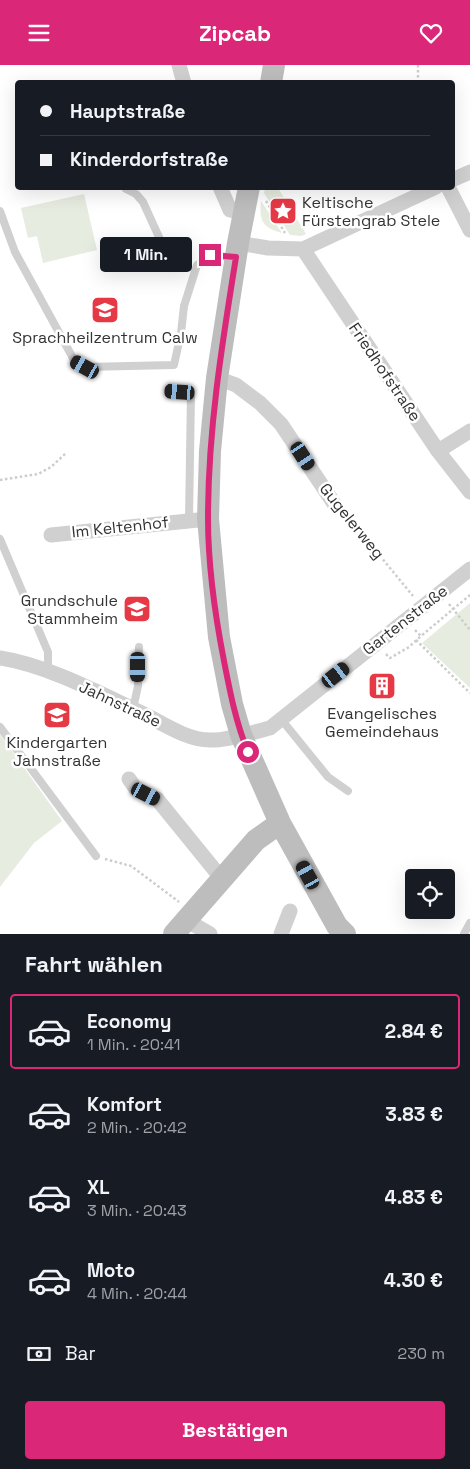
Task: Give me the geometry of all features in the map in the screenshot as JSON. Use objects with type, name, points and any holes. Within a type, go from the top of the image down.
[{"type":"street","points":[[178,65],[183,80]]},
{"type":"street","points":[[272,80],[274,65]]},
{"type":"street","points":[[455,178],[470,171]]},
{"type":"street","points":[[221,190],[230,210],[244,213]]},
{"type":"street","points":[[249,190],[237,250],[217,378],[210,451],[198,519],[232,704],[241,735],[280,823],[337,926],[345,934]]},
{"type":"street","points":[[237,250],[268,248],[303,249],[430,190]]},
{"type":"street","points":[[450,190],[470,230]]},
{"type":"street","name":"Friedhofstraße","points":[[303,249],[438,451],[470,492]]},
{"type":"street","name":"Gugelerweg","points":[[217,378],[236,385],[260,403],[281,423],[335,505]]},
{"type":"street","points":[[438,451],[470,431]]},
{"type":"street","name":"Im Keltenhof","points":[[51,535],[198,519]]},
{"type":"street","name":"Gartenstraße","points":[[241,735],[270,728],[470,569]]},
{"type":"street","name":"Jahnstraße","points":[[0,658],[14,660],[48,672],[97,692],[199,739],[211,741],[241,735]]},
{"type":"street","points":[[129,779],[136,789],[156,799],[222,879]]},
{"type":"street","points":[[210,934],[184,922],[256,840],[280,823]]},
{"type":"street","points":[[281,934],[290,911]]},
{"type":"lane","points":[[128,190],[136,194],[143,202],[169,259]]},
{"type":"lane","points":[[1,217],[15,252],[74,360],[85,367],[174,365],[184,307],[197,265],[210,255],[237,250]]},
{"type":"lane","name":"Im Keltenhof","points":[[168,391],[191,393],[198,519]]},
{"type":"lane","points":[[0,539],[48,652],[48,672]]},
{"type":"lane","points":[[133,709],[138,686],[139,647]]},
{"type":"lane","points":[[281,719],[328,777],[348,791]]},
{"type":"lane","points":[[0,727],[96,856]]},
{"type":"path","points":[[418,65],[418,80]]},
{"type":"path","points":[[251,190],[262,195],[287,235],[286,249]]},
{"type":"path","points":[[0,480],[38,474],[51,467],[66,453]]},
{"type":"path","name":"Gugelerweg","points":[[335,505],[353,523],[422,607]]},
{"type":"path","points":[[377,643],[390,658],[409,647],[420,635],[470,595]]},
{"type":"path","points":[[458,614],[470,630]]},
{"type":"path","points":[[406,619],[420,635]]},
{"type":"path","points":[[416,640],[470,693]]},
{"type":"path","points":[[96,856],[131,866],[174,899],[184,922]]},
{"type":"shaded area","points":[[265,190],[279,190],[306,234],[301,236],[290,235],[264,193]]},
{"type":"shaded area","points":[[84,194],[97,250],[43,263],[37,236],[28,238],[21,208]]},
{"type":"shaded area","points":[[261,201],[282,233],[270,229],[263,222],[261,218]]},
{"type":"shaded area","points":[[470,603],[470,688],[422,643]]},
{"type":"shaded area","points":[[0,734],[62,821],[34,843],[0,887]]},
{"type":"place","name":"Keltische Fürstengrab Stele","points":[[283,211]]},
{"type":"place","name":"Sprachheilzentrum Calw","points":[[105,310]]},
{"type":"place","name":"Grundschule Stammheim","points":[[137,609]]},
{"type":"place","name":"Evangelisches Gemeindehaus","points":[[382,686]]},
{"type":"place","name":"Kindergarten Jahnstraße","points":[[57,715]]},
{"type":"route","points":[[210,255],[236,257],[217,378],[210,451],[208,519],[219,637],[232,704],[248,752]]}]
